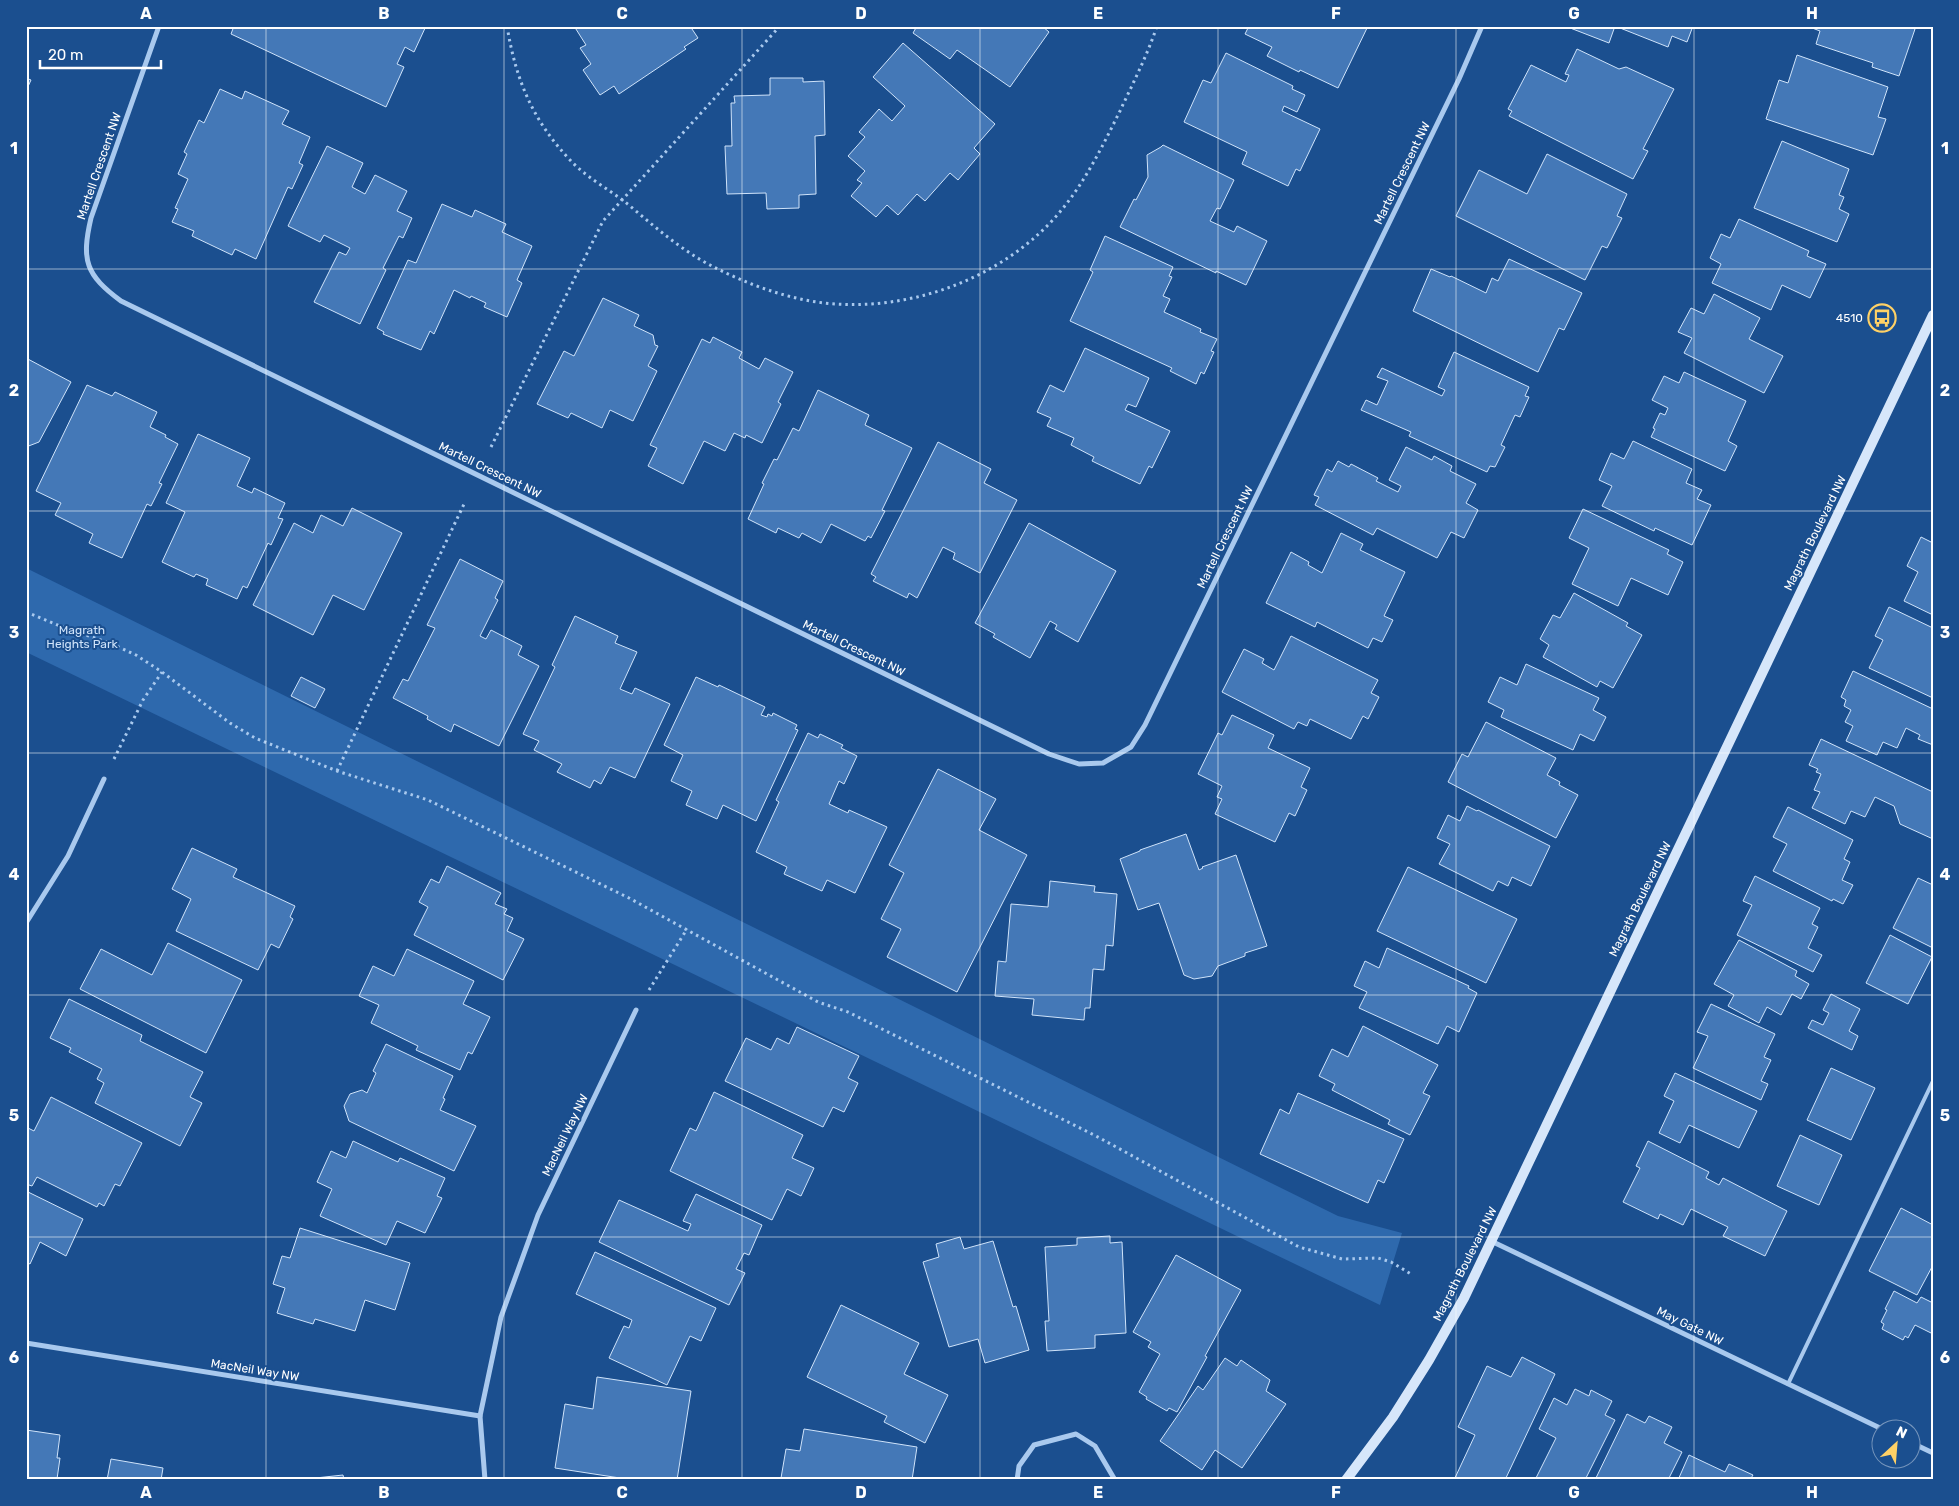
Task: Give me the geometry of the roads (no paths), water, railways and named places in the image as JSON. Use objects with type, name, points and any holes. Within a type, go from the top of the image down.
[{"type":"street","name":"Martell Crescent NW","points":[[159,26],[87,234],[86,256],[90,271],[103,288],[121,301],[1049,754],[1079,764],[1103,763],[1131,748],[1145,725],[1459,79],[1482,26]]},
{"type":"street","name":"Magrath Boulevard NW","points":[[1346,1480],[1393,1417],[1464,1298],[1933,315]]},
{"type":"street","points":[[26,923],[68,856],[104,779]]},
{"type":"street","name":"MacNeil Way NW","points":[[485,1480],[480,1416],[501,1317],[538,1215],[636,1010]]},
{"type":"street","name":"May Gate NW","points":[[1491,1241],[1872,1424]]},
{"type":"street","name":"MacNeil Way NW","points":[[26,1344],[480,1416]]},
{"type":"street","points":[[1017,1480],[1019,1466],[1034,1445],[1076,1434],[1095,1446],[1115,1480]]},
{"type":"lane","points":[[1788,1384],[1933,1081]]},
{"type":"place","name":"4510","points":[[1882,318]]},
{"type":"park label","name":"Magrath Heights Park","points":[[82,637]]}]
